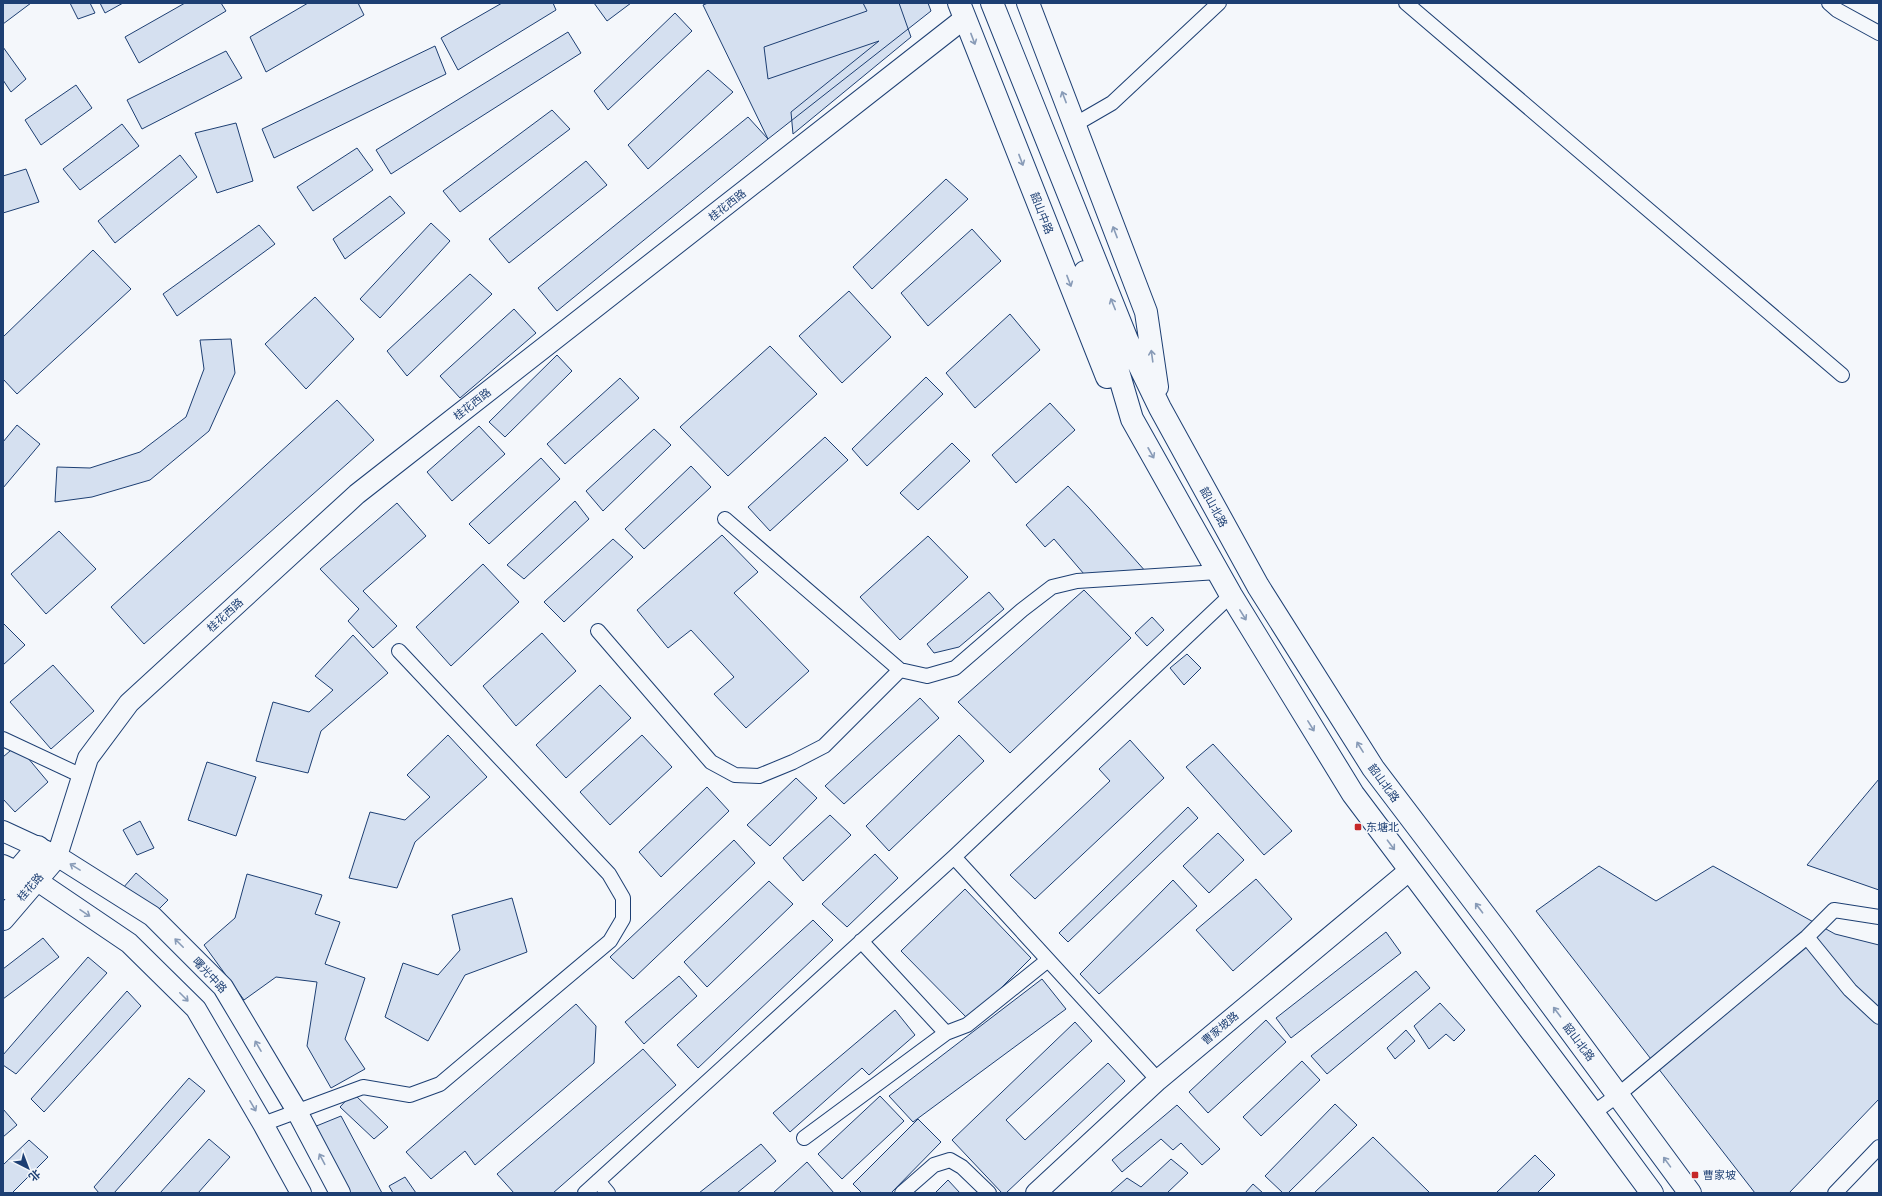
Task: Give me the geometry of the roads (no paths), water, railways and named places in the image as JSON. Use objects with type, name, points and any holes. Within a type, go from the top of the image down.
[{"type":"main road","points":[[992,3],[1119,342],[1132,419],[1231,595],[1353,794],[1652,1193]]},
{"type":"main road","points":[[1028,3],[1146,312],[1160,408]]},
{"type":"main road","name":"韶山中路","points":[[968,8],[1057,192],[1119,342]]},
{"type":"main road","name":"韶山中路","points":[[968,8],[1092,341],[1109,380],[1132,419]]},
{"type":"main road","name":"韶山北路","points":[[1119,342],[1160,408],[1258,586],[1373,768],[1690,1193]]},
{"type":"main road","name":"桂花路","points":[[3,888],[19,872],[47,852]]},
{"type":"main road","name":"桂花路","points":[[3,919],[19,872]]},
{"type":"street","points":[[1074,125],[1112,103],[1219,3]]},
{"type":"street","points":[[1406,3],[1842,375]]},
{"type":"street","points":[[1829,3],[1837,10],[1879,33]]},
{"type":"street","name":"桂花西路","points":[[47,852],[82,776],[88,758],[129,703],[357,494],[968,8]]},
{"type":"street","points":[[725,519],[900,670],[928,676],[955,668],[1022,610],[1052,587],[1077,581],[1218,572]]},
{"type":"street","points":[[585,1193],[954,857],[1231,595]]},
{"type":"street","points":[[598,631],[711,762],[735,775],[759,776],[793,762],[824,746],[900,670]]},
{"type":"street","points":[[263,1124],[362,1087],[410,1095],[440,1084],[610,941],[623,920],[623,898],[609,874],[399,651]]},
{"type":"street","points":[[3,739],[82,776]]},
{"type":"street","name":"曙光中路","points":[[3,831],[47,852],[152,916],[224,987],[296,1111],[340,1193]]},
{"type":"street","points":[[954,857],[1158,1080]]},
{"type":"street","name":"曹家坡路","points":[[1036,1193],[1158,1080],[1410,870]]},
{"type":"street","points":[[19,872],[129,943],[196,1008],[263,1124],[300,1193]]},
{"type":"street","points":[[1593,1113],[1618,1096],[1807,937],[1834,910],[1879,917]]},
{"type":"street","points":[[1807,937],[1850,990],[1879,1017]]},
{"type":"street","points":[[861,941],[946,1033]]},
{"type":"street","points":[[804,1138],[946,1033],[967,1025],[1048,960]]},
{"type":"street","points":[[1834,1193],[1879,1147]]},
{"type":"street","points":[[902,1193],[934,1165],[950,1160],[962,1167],[989,1193]]},
{"type":"street","points":[[598,1181],[608,1193]]},
{"type":"place","name":"东塘北","points":[[1358,827]]},
{"type":"place","name":"曹家坡","points":[[1695,1175]]}]
